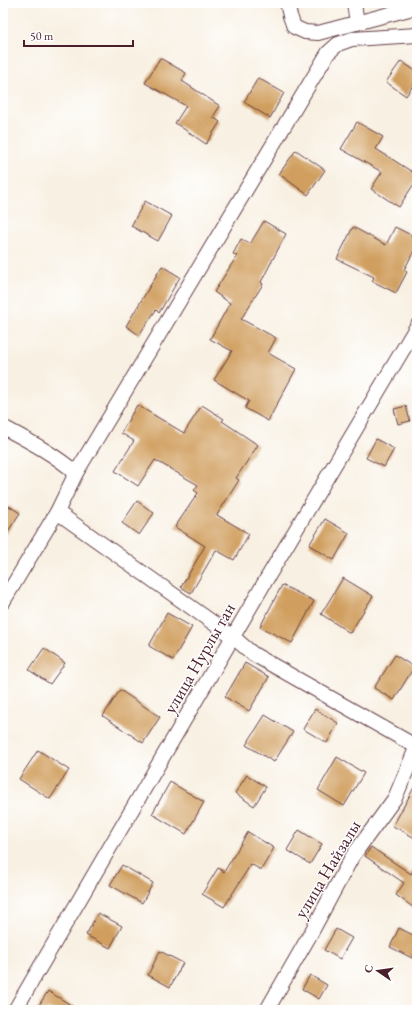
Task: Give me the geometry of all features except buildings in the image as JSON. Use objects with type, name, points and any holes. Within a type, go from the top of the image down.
[{"type":"street","points":[[287,3],[294,27],[305,32],[318,32],[413,8],[417,9]]},
{"type":"street","points":[[354,3],[357,23]]},
{"type":"street","points":[[3,602],[57,512],[76,473],[328,53],[338,44],[352,39],[417,35]]},
{"type":"street","name":"улица Нурлы тан","points":[[15,1010],[417,326]]},
{"type":"street","points":[[3,427],[49,452],[76,473]]},
{"type":"street","points":[[57,512],[233,637],[252,654],[417,746]]},
{"type":"street","name":"улица Найзалы","points":[[267,1010],[352,857],[395,798],[417,746]]}]
